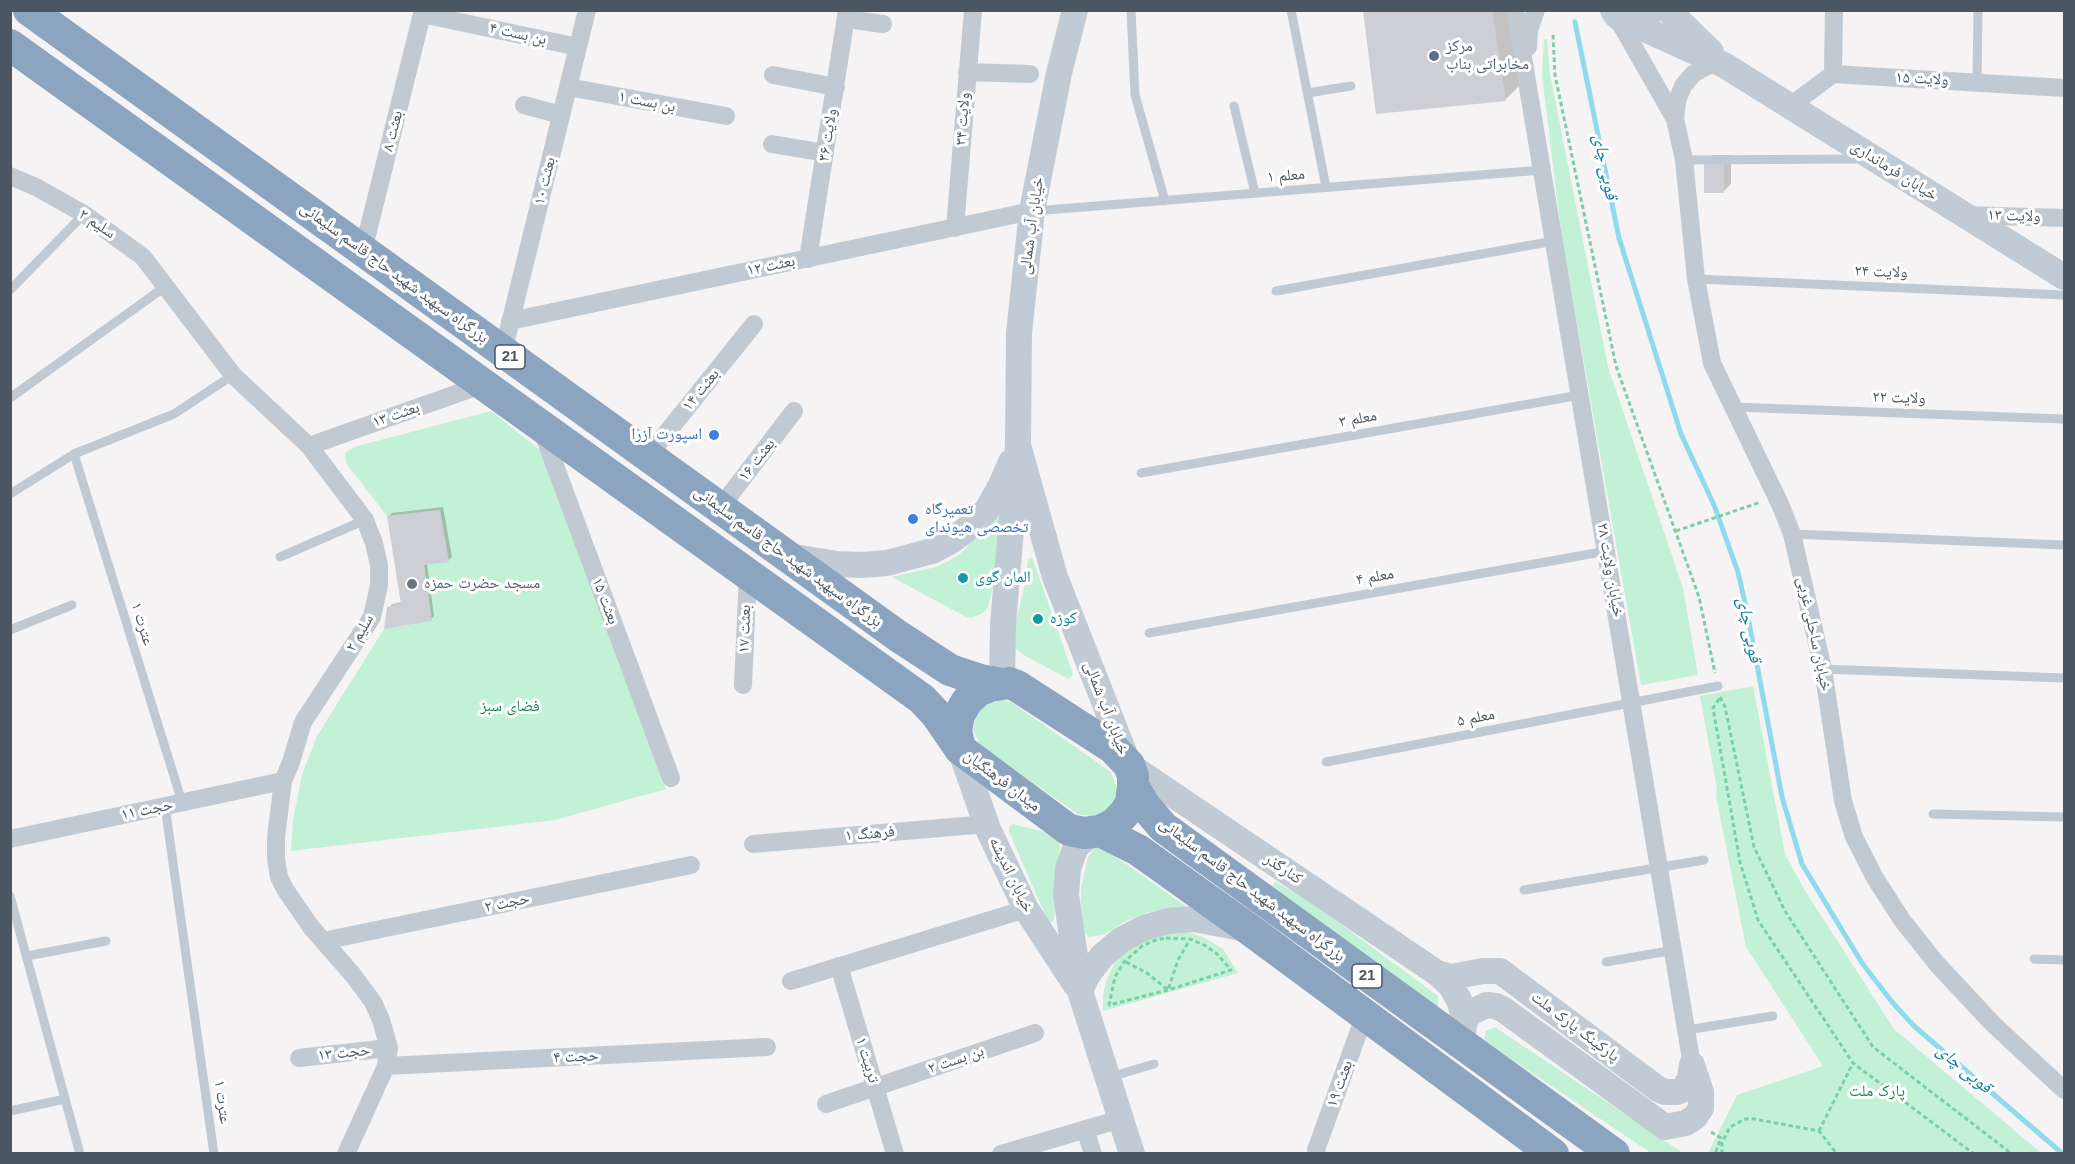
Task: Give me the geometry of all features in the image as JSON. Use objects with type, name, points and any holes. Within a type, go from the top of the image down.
[{"type":"highway","name":"بزرگراه سپهبد شهید حاج قاسم سلیمانی","points":[[29,10],[898,636],[951,670],[980,680],[1002,684]]},
{"type":"highway","name":"21","points":[[10,45],[922,699],[936,714],[960,749]]},
{"type":"highway","name":"21","points":[[1002,684],[1009,683],[1017,686],[1113,748],[1131,775]]},
{"type":"highway","name":"میدان فرهنگیان","points":[[1002,684],[978,691],[963,707],[956,730],[960,749],[1069,830],[1084,833],[1097,831]]},
{"type":"highway","name":"بزرگراه سپهبد شهید حاج قاسم سلیمانی","points":[[1131,775],[1151,815],[1164,827],[1614,1154]]},
{"type":"highway","points":[[1097,831],[1114,824],[1131,803],[1131,775]]},
{"type":"highway","name":"بزرگراه سپهبد شهید حاج قاسم سلیمانی","points":[[1097,831],[1138,850],[1365,1014],[1553,1154]]},
{"type":"main road","name":"خیابان آب شمالی","points":[[1002,684],[1003,625],[1018,445],[1019,333],[1032,212],[1059,73],[1075,10]]},
{"type":"main road","name":"خیابان فرمانداری","points":[[1668,10],[1724,65]]},
{"type":"main road","name":"خیابان فرمانداری","points":[[1628,15],[1724,65],[2064,277]]},
{"type":"main road","name":"خیابان آب شمالی","points":[[1018,445],[1055,577],[1131,775]]},
{"type":"main road","points":[[785,555],[837,564],[862,565],[887,563],[932,551],[951,541],[987,510],[1001,485],[1018,445]]},
{"type":"main road","name":"خیابان اندیشه","points":[[960,749],[987,824],[1026,909],[1080,991]]},
{"type":"main road","name":"کنارگذر","points":[[1131,775],[1437,973],[1451,986],[1459,999],[1465,1020]]},
{"type":"main road","name":"خیابان اندیشه","points":[[1097,831],[1076,846],[1071,856],[1066,895],[1068,918],[1080,991],[1132,1154]]},
{"type":"main road","points":[[1080,991],[1087,976],[1102,956],[1122,940],[1144,928],[1168,921],[1194,919],[1250,930]]},
{"type":"main road","points":[[1483,971],[1475,976],[1472,988],[1476,998],[1487,1005]]},
{"type":"main road","name":"پارکینگ پارک ملت","points":[[1437,973],[1451,977],[1483,971],[1500,971],[1658,1089],[1671,1093],[1684,1089],[1690,1079],[1692,1065]]},
{"type":"main road","points":[[1472,1052],[1462,1028],[1471,1012],[1487,1005]]},
{"type":"main road","name":"پارکینگ پارک ملت","points":[[1487,1005],[1504,1010],[1665,1127],[1675,1127],[1686,1123],[1695,1117],[1701,1108],[1701,1092],[1692,1065]]},
{"type":"street","name":"بعثت ۱۰","points":[[502,352],[587,10]]},
{"type":"street","name":"ولایت ۳۴","points":[[955,228],[973,10]]},
{"type":"street","name":"خیابان ولایت ۲۸","points":[[1515,10],[1692,1065]]},
{"type":"street","name":"خیابان ولایت ۲۸","points":[[1527,76],[1529,30],[1536,10]]},
{"type":"street","points":[[1790,106],[1833,74],[1834,10]]},
{"type":"street","name":"بعثت ۸","points":[[363,251],[422,12]]},
{"type":"street","name":"بن بست ۴","points":[[422,12],[578,47]]},
{"type":"street","points":[[847,15],[883,24]]},
{"type":"street","name":"ولایت ۳۶","points":[[808,258],[847,15]]},
{"type":"street","name":"خیابان ساحلی غربی","points":[[1628,15],[1675,119],[1684,160],[1696,279],[1712,363],[1792,534],[1823,669],[1843,801],[1854,837],[1875,878],[1902,920],[1937,964],[1993,1024],[2064,1090]]},
{"type":"street","name":"خیابان ساحلی غربی","points":[[1675,119],[1677,101],[1683,86],[1693,74],[1709,65],[1724,65]]},
{"type":"street","points":[[967,72],[1030,74]]},
{"type":"street","name":"ولایت ۱۵","points":[[1833,74],[2064,88]]},
{"type":"street","points":[[773,75],[836,87]]},
{"type":"street","name":"بن بست ۱","points":[[568,87],[726,116]]},
{"type":"street","points":[[524,105],[561,115]]},
{"type":"street","points":[[772,144],[825,153]]},
{"type":"street","name":"سلیم ۲","points":[[10,176],[36,187],[84,214],[142,257],[233,375],[309,446],[365,520],[374,543],[379,566],[379,585],[372,617],[303,722],[283,781],[276,837],[276,859],[279,877],[295,904],[373,1002],[381,1020],[388,1057]]},
{"type":"street","name":"بعثت ۱۲","points":[[510,321],[1032,212]]},
{"type":"street","name":"ولایت ۱۳","points":[[1963,214],[2064,218]]},
{"type":"street","name":"بعثت ۱۴","points":[[648,456],[754,324]]},
{"type":"street","name":"بعثت ۱۳","points":[[309,446],[484,384]]},
{"type":"street","name":"بعثت ۱۶","points":[[720,508],[794,411]]},
{"type":"street","name":"بعثت ۱۵","points":[[539,423],[671,778]]},
{"type":"street","name":"بعثت ۱۷","points":[[743,685],[748,573]]},
{"type":"street","name":"حجت ۱۱","points":[[10,839],[283,781]]},
{"type":"street","name":"فرهنگ ۱","points":[[753,844],[987,824]]},
{"type":"street","name":"حجت ۲","points":[[323,941],[691,866]]},
{"type":"street","points":[[791,981],[1026,909]]},
{"type":"street","name":"تربیت ۱","points":[[839,966],[895,1154]]},
{"type":"street","name":"بعثت ۱۹","points":[[1317,1154],[1316,1150],[1365,1014]]},
{"type":"street","name":"بن بست ۲","points":[[876,1087],[1035,1033]]},
{"type":"street","name":"حجت ۴","points":[[388,1057],[767,1047]]},
{"type":"street","points":[[346,1154],[388,1057]]},
{"type":"street","name":"حجت ۱۳","points":[[299,1058],[388,1057]]},
{"type":"street","points":[[826,1104],[876,1087]]},
{"type":"street","points":[[1001,1154],[1121,1119]]},
{"type":"street","points":[[1085,1130],[1093,1154]]},
{"type":"lane","points":[[1131,10],[1135,95],[1165,201]]},
{"type":"lane","points":[[1291,10],[1326,187]]},
{"type":"lane","points":[[1977,83],[1978,10]]},
{"type":"lane","points":[[1308,93],[1351,86]]},
{"type":"lane","points":[[1234,106],[1255,193]]},
{"type":"lane","points":[[1684,160],[1875,159]]},
{"type":"lane","name":"معلم ۱","points":[[1032,212],[1542,170]]},
{"type":"lane","points":[[10,290],[84,214]]},
{"type":"lane","points":[[1276,291],[1554,241]]},
{"type":"lane","name":"ولایت ۲۴","points":[[1696,279],[2064,295]]},
{"type":"lane","points":[[10,398],[166,286]]},
{"type":"lane","points":[[10,494],[74,453],[174,414],[233,375]]},
{"type":"lane","name":"معلم ۳","points":[[1141,473],[1580,395]]},
{"type":"lane","name":"ولایت ۲۲","points":[[1733,407],[2064,419]]},
{"type":"lane","name":"عترت ۱","points":[[74,453],[173,804],[214,1154]]},
{"type":"lane","points":[[280,557],[365,520]]},
{"type":"lane","points":[[1792,534],[2064,545]]},
{"type":"lane","name":"معلم ۴","points":[[1149,633],[1607,551]]},
{"type":"lane","points":[[10,630],[72,605]]},
{"type":"lane","points":[[1823,669],[2064,678]]},
{"type":"lane","name":"معلم ۵","points":[[1326,762],[1718,686]]},
{"type":"lane","points":[[1933,814],[2064,817]]},
{"type":"lane","points":[[1524,890],[1704,860]]},
{"type":"lane","points":[[10,896],[15,929],[27,956],[80,1154]]},
{"type":"lane","points":[[27,956],[106,941]]},
{"type":"lane","points":[[1606,962],[1674,950]]},
{"type":"lane","points":[[2034,959],[2064,960]]},
{"type":"lane","points":[[1687,1030],[1773,1016]]},
{"type":"lane","points":[[1107,1077],[1154,1064]]},
{"type":"lane","points":[[10,1111],[65,1099]]},
{"type":"path","points":[[1553,35],[1555,75],[1616,366],[1699,597],[1754,847],[1785,911],[1872,1047],[2012,1154]]},
{"type":"path","points":[[1675,531],[1776,496]]},
{"type":"path","points":[[1720,698],[1713,708],[1740,862],[1758,920],[1853,1063],[1974,1154]]},
{"type":"path","points":[[1168,990],[1178,960],[1190,939]]},
{"type":"path","points":[[1190,939],[1212,951],[1231,970],[1168,990],[1109,1005],[1115,977],[1124,962],[1136,950],[1156,940],[1190,939]]},
{"type":"path","points":[[1124,962],[1147,973],[1168,990]]},
{"type":"path","points":[[1819,1131],[1853,1063]]},
{"type":"path","points":[[1722,1154],[1722,1143],[1730,1127],[1745,1119],[1819,1131],[1837,1154]]},
{"type":"path","points":[[1715,1154],[1721,1138]]},
{"type":"green space","points":[[1544,39],[1547,39],[1550,74],[1608,367],[1683,588],[1698,675],[1641,685],[1562,239],[1542,75]]},
{"type":"green space","name":"فضای سبز","points":[[491,411],[541,451],[666,789],[555,820],[291,851],[293,820],[302,775],[317,736],[384,629],[431,621],[424,565],[449,561],[439,510],[387,516],[346,463],[345,453],[354,447]]},
{"type":"green space","points":[[997,516],[1000,518],[995,579],[988,607],[983,613],[971,618],[966,617],[892,577],[936,567],[949,561],[960,554]]},
{"type":"green space","points":[[1032,557],[1072,671],[1073,675],[1069,679],[1025,656],[1015,648],[1016,622],[1028,559]]},
{"type":"green space","name":"پارک ملت","points":[[1753,686],[1785,854],[1804,889],[1894,1029],[2041,1153],[1708,1153],[1737,1095],[1823,1066],[1746,947],[1716,796],[1717,789],[1700,696]]},
{"type":"green space","points":[[1002,700],[1011,702],[1111,772],[1117,789],[1116,798],[1111,806],[1097,816],[1079,815],[980,745],[973,729],[978,712],[985,705]]},
{"type":"green space","points":[[1012,824],[1050,833],[1060,844],[1054,920],[1051,922],[1048,921],[1009,831]]},
{"type":"green space","points":[[1097,846],[1102,847],[1191,910],[1149,912],[1128,920],[1103,935],[1089,937],[1084,933],[1081,888],[1088,857]]},
{"type":"green space","points":[[1276,882],[1308,900],[1438,996],[1438,1010],[1272,888]]},
{"type":"green space","points":[[1187,932],[1203,937],[1223,949],[1238,973],[1103,1011],[1103,995],[1107,979],[1114,964],[1125,951],[1154,934]]},
{"type":"green space","points":[[1495,1027],[1683,1153],[1651,1153],[1486,1042],[1484,1038],[1486,1031]]},
{"type":"building","name":"مرکز مخابراتی بناب","points":[[1363,10],[1492,10],[1506,101],[1376,114]]},
{"type":"building","points":[[1704,162],[1724,163],[1724,193],[1704,193]]},
{"type":"building","name":"مسجد حضرت حمزه","points":[[440,510],[449,562],[424,565],[432,621],[384,629],[387,607],[401,604],[387,516]]},
{"type":"waterway","name":"قوبی چای","points":[[1575,22],[1619,238],[1681,434],[1714,505],[1738,572],[1782,797],[1802,864],[1862,963],[1892,1002],[1914,1026],[2063,1154]]},
{"type":"place","name":"مرکز مخابراتی بناب","points":[[1434,56]]},
{"type":"place","name":"اسپورت آزرا","points":[[714,435]]},
{"type":"place","name":"تعمیرگاه تخصصی هیوندای","points":[[913,519]]},
{"type":"place","name":"المان گوی","points":[[963,578]]},
{"type":"place","name":"مسجد حضرت حمزه","points":[[412,584]]},
{"type":"place","name":"کوزه","points":[[1038,619]]}]
